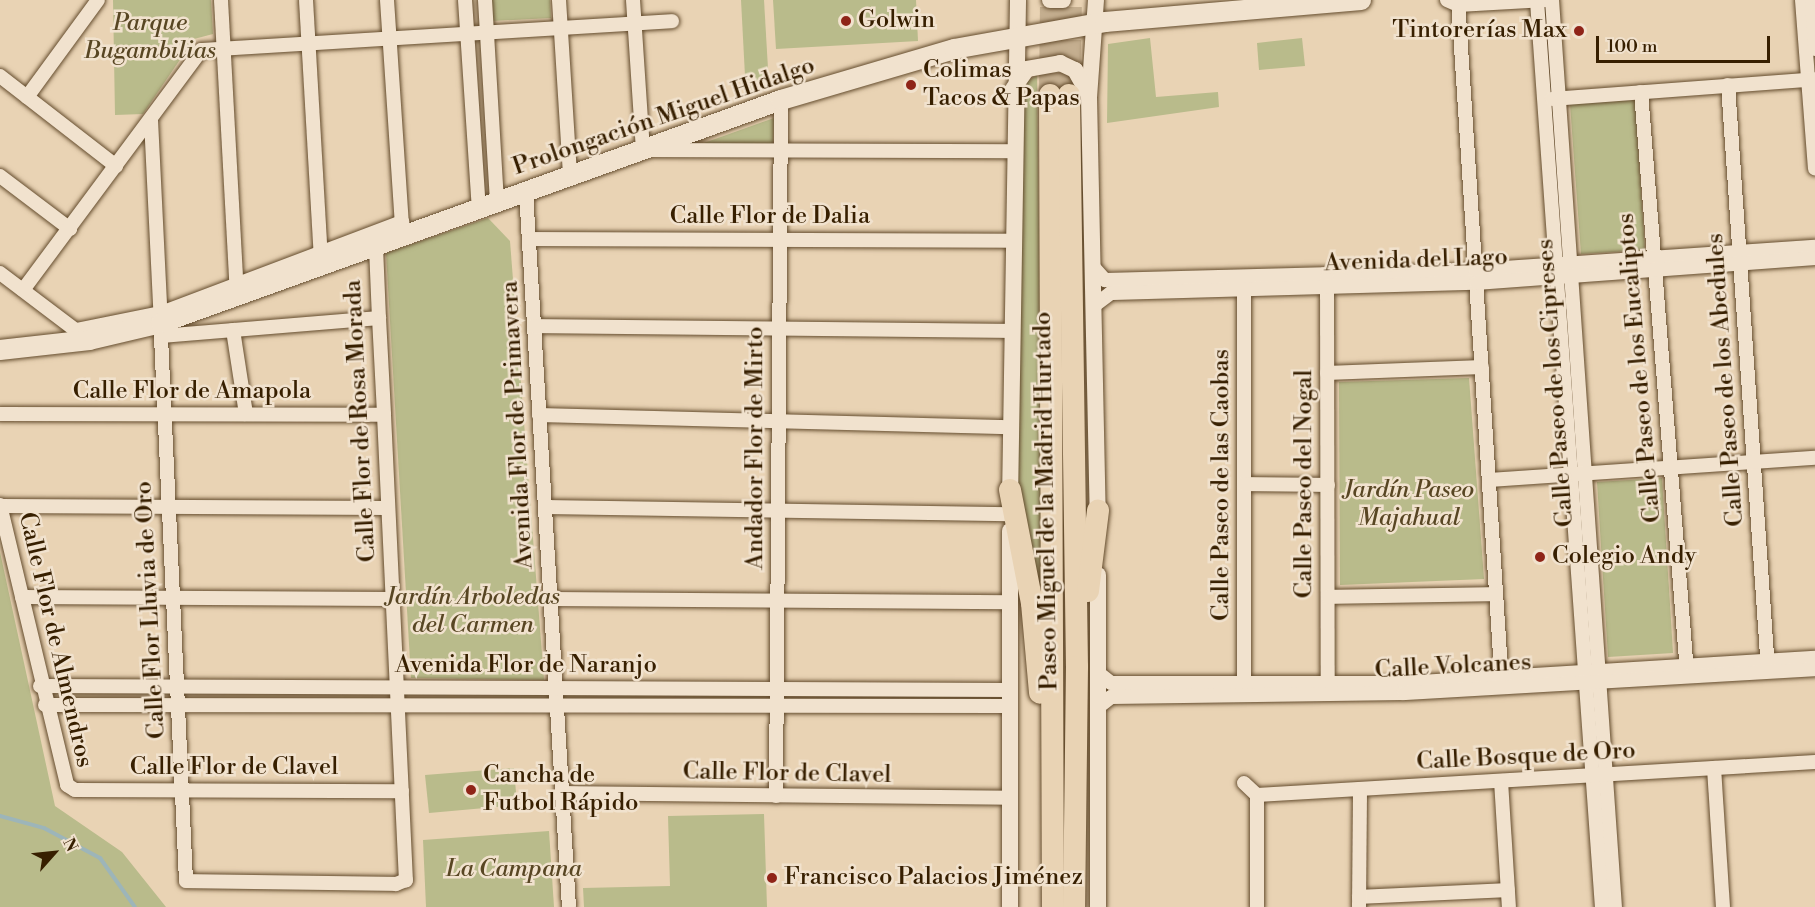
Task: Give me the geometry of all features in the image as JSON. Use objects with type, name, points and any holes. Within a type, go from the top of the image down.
[{"type":"highway","name":"Paseo Miguel de la Madrid Hurtado","points":[[1069,96],[1087,670],[1074,907]]},
{"type":"highway","name":"Paseo Miguel de la Madrid Hurtado","points":[[1053,907],[1054,737],[1069,96]]},
{"type":"highway","points":[[1010,490],[1032,603],[1041,706],[1054,737]]},
{"type":"highway","points":[[1087,670],[1098,511]]},
{"type":"main road","name":"Prolongación Miguel Hidalgo","points":[[0,350],[161,324],[237,290],[321,259],[376,247],[402,229],[488,206],[782,100],[954,49],[1094,23],[1206,6],[1354,0]]},
{"type":"street","points":[[27,96],[98,0]]},
{"type":"street","points":[[221,0],[237,290]]},
{"type":"street","points":[[306,0],[321,259],[402,229],[387,0]]},
{"type":"street","points":[[465,0],[488,206]]},
{"type":"street","points":[[486,0],[488,206]]},
{"type":"street","points":[[559,0],[570,176]]},
{"type":"street","points":[[633,0],[643,150],[1012,151]]},
{"type":"street","points":[[1010,907],[1010,241],[1012,91],[1017,0]]},
{"type":"street","points":[[1050,0],[1063,0]]},
{"type":"street","points":[[1096,0],[1094,23],[1069,96],[1095,269],[1098,511]]},
{"type":"street","points":[[1502,682],[1476,276],[1455,2],[1546,0]]},
{"type":"street","name":"Calle Paseo de los Cipreses","points":[[1546,0],[1559,98],[1585,473],[1592,677]]},
{"type":"street","name":"Calle Paseo de los Cipreses","points":[[1546,0],[1544,100],[1571,474],[1592,677],[1599,775],[1602,907]]},
{"type":"street","points":[[1802,0],[1812,79],[1815,168]]},
{"type":"street","points":[[1812,0],[1815,49]]},
{"type":"street","points":[[23,290],[201,50],[672,21]]},
{"type":"street","points":[[1012,91],[1027,69],[1060,63],[1084,80],[1069,96]]},
{"type":"street","points":[[0,76],[116,166]]},
{"type":"street","points":[[1544,100],[1812,79]]},
{"type":"street","name":"Calle Paseo de los Abedules","points":[[1728,85],[1768,666]]},
{"type":"street","name":"Calle Paseo de los Eucaliptos","points":[[1641,92],[1687,671]]},
{"type":"street","name":"Andador Flor de Mirto","points":[[776,796],[782,100]]},
{"type":"street","name":"Calle Flor Lluvia de Oro","points":[[151,120],[186,881],[396,885],[406,880]]},
{"type":"street","points":[[0,176],[70,229]]},
{"type":"street","name":"Avenida Flor de Primavera","points":[[526,192],[568,907]]},
{"type":"street","name":"Calle Flor de Dalia","points":[[529,239],[1010,241]]},
{"type":"street","name":"Calle Flor de Rosa Morada","points":[[376,247],[406,880]]},
{"type":"street","name":"Avenida del Lago","points":[[1740,258],[1815,247]]},
{"type":"street","name":"Avenida del Lago","points":[[1095,269],[1105,280],[1199,284],[1476,276],[1740,258],[1815,258]]},
{"type":"street","points":[[0,273],[83,335]]},
{"type":"street","name":"Calle Paseo del Nogal","points":[[1327,280],[1328,688]]},
{"type":"street","name":"Calle Paseo de las Caobas","points":[[1244,283],[1244,689]]},
{"type":"street","name":"Avenida del Lago","points":[[1095,304],[1111,293],[1199,284]]},
{"type":"street","points":[[161,324],[233,330],[379,318]]},
{"type":"street","points":[[534,326],[780,331],[1011,331]]},
{"type":"street","points":[[233,330],[246,414]]},
{"type":"street","points":[[1327,373],[1482,367]]},
{"type":"street","name":"Calle Flor de Amapola","points":[[0,414],[384,415]]},
{"type":"street","points":[[539,415],[779,418],[1010,427]]},
{"type":"street","points":[[1489,480],[1815,458]]},
{"type":"street","points":[[1244,484],[1328,485]]},
{"type":"street","points":[[0,506],[388,508]]},
{"type":"street","name":"Calle Flor de Almendros","points":[[0,506],[40,686],[67,785]]},
{"type":"street","points":[[545,507],[1010,514]]},
{"type":"street","points":[[1328,597],[1496,594]]},
{"type":"street","points":[[22,597],[393,599]]},
{"type":"street","points":[[550,599],[1011,602]]},
{"type":"street","name":"Calle Volcanes","points":[[1087,670],[1111,683],[1194,689],[1328,688],[1592,677],[1768,666],[1815,658]]},
{"type":"street","name":"Calle Volcanes","points":[[1768,666],[1815,669]]},
{"type":"street","points":[[1087,670],[1096,708],[1098,907]]},
{"type":"street","name":"Avenida Flor de Naranjo","points":[[40,686],[777,689],[1011,698]]},
{"type":"street","name":"Calle Volcanes","points":[[1096,708],[1111,697],[1194,689]]},
{"type":"street","name":"Avenida Flor de Naranjo","points":[[45,705],[777,705],[1011,698]]},
{"type":"street","name":"Calle Bosque de Oro","points":[[1257,795],[1815,762]]},
{"type":"street","points":[[1714,768],[1723,907]]},
{"type":"street","name":"Calle Paseo de los Cipreses","points":[[1599,775],[1615,907]]},
{"type":"street","points":[[1502,781],[1509,907]]},
{"type":"street","points":[[1244,783],[1257,795],[1257,907]]},
{"type":"street","name":"Calle Flor de Clavel","points":[[67,785],[182,789],[402,791]]},
{"type":"street","points":[[1360,789],[1359,902],[1508,890]]},
{"type":"street","name":"Calle Flor de Clavel","points":[[562,793],[1011,798]]},
{"type":"green space","name":"Parque Bugambilias","points":[[113,0],[211,0],[213,34],[194,39],[143,114],[115,115]]},
{"type":"green space","points":[[491,0],[550,0],[551,18],[492,21]]},
{"type":"green space","points":[[741,0],[764,0],[769,86],[746,95]]},
{"type":"green space","name":"Golwin","points":[[773,0],[916,0],[918,41],[776,49]]},
{"type":"green space","points":[[1150,38],[1156,97],[1218,92],[1219,107],[1107,123],[1108,44]]},
{"type":"green space","points":[[1302,38],[1305,66],[1259,70],[1257,43]]},
{"type":"green space","points":[[1037,75],[1043,655],[1016,497],[1023,84]]},
{"type":"green space","points":[[1635,100],[1645,250],[1581,254],[1570,104]]},
{"type":"green space","points":[[774,118],[773,145],[690,148]]},
{"type":"green space","name":"Jardín Arboledas del Carmen","points":[[488,218],[510,241],[544,680],[411,678],[386,253]]},
{"type":"green space","name":"Jardín Paseo Majahual","points":[[1469,378],[1484,579],[1340,585],[1339,382]]},
{"type":"green space","points":[[1662,478],[1673,653],[1608,657],[1597,482]]},
{"type":"green space","points":[[0,552],[55,806],[122,852],[166,907],[0,907]]},
{"type":"green space","name":"Cancha de Futbol Rápido","points":[[514,768],[517,805],[429,813],[425,775]]},
{"type":"green space","points":[[764,814],[767,907],[584,907],[583,888],[670,886],[668,816]]},
{"type":"green space","name":"La Campana","points":[[549,831],[554,907],[426,907],[423,840]]},
{"type":"waterway","points":[[0,816],[44,828],[100,858],[135,907]]},
{"type":"tunnel","points":[[1050,95],[1051,0]]},
{"type":"tunnel","points":[[1069,95],[1071,0]]},
{"type":"place","name":"Golwin","points":[[846,21]]},
{"type":"place","name":"Tintorerías Max","points":[[1579,31]]},
{"type":"place","name":"Colimas Tacos & Papas","points":[[911,85]]},
{"type":"place","name":"Colegio Andy","points":[[1540,557]]},
{"type":"place","name":"Cancha de Futbol Rápido","points":[[471,790]]},
{"type":"place","name":"Francisco Palacios Jiménez","points":[[772,878]]}]
